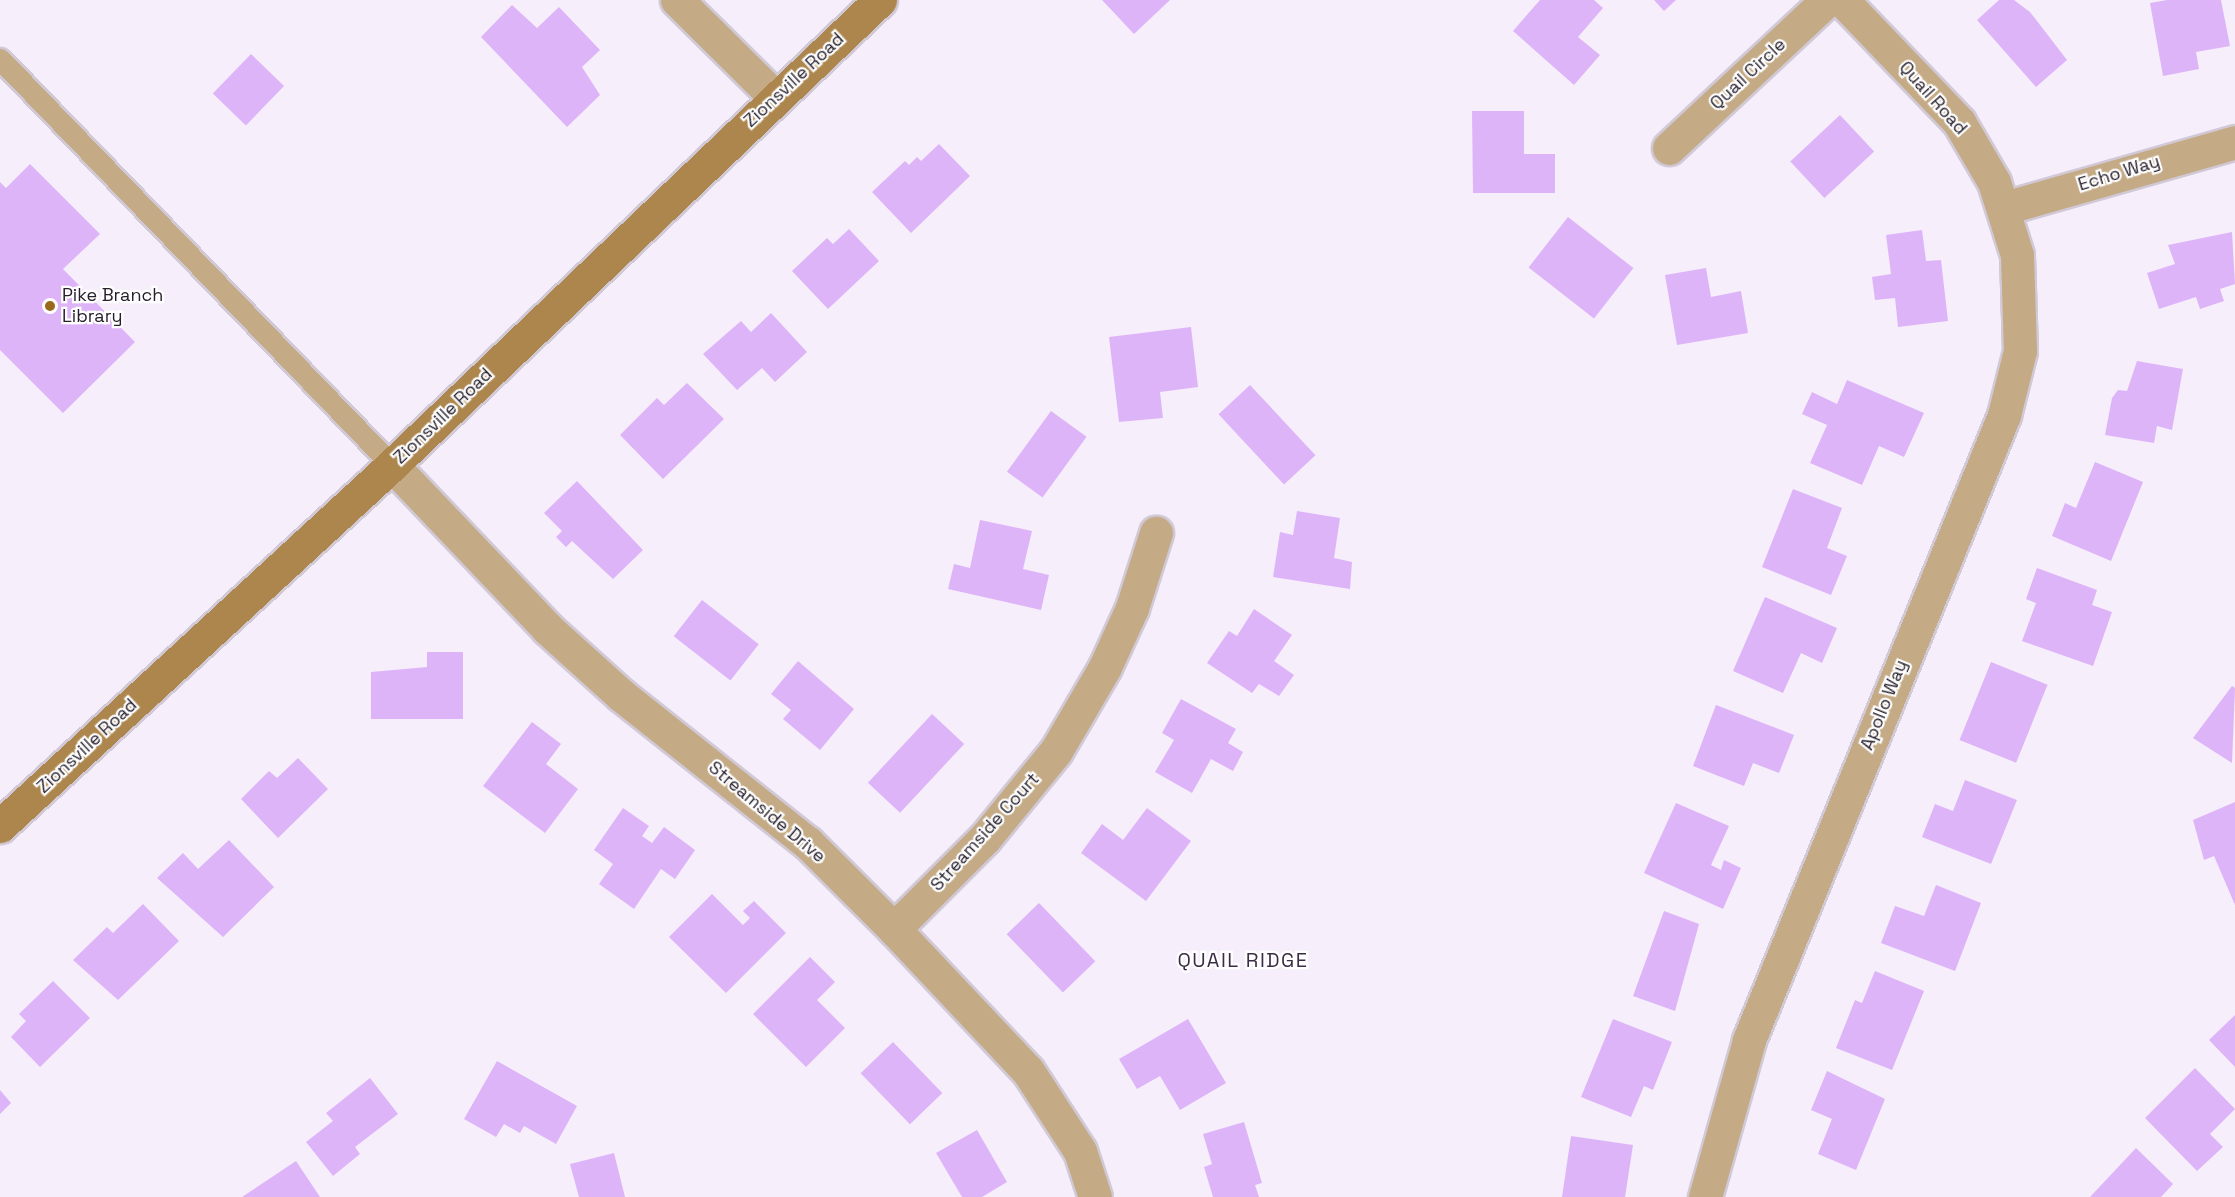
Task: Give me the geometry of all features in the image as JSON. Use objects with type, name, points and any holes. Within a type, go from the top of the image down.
[{"type":"street","points":[[678,0],[775,97]]},
{"type":"street","name":"Zionsville Road","points":[[0,826],[392,465],[775,97],[880,0]]},
{"type":"street","name":"Quail Circle","points":[[1669,148],[1827,0]]},
{"type":"street","name":"Quail Road","points":[[1842,0],[1959,122],[2004,208]]},
{"type":"street","name":"Echo Way","points":[[2004,208],[2235,142]]},
{"type":"street","name":"Apollo Way","points":[[1705,1197],[1749,1040],[2004,415],[2021,320],[2017,255],[2004,208]]},
{"type":"street","name":"Streamside Drive","points":[[392,465],[548,629],[621,694],[808,843],[894,929],[1028,1071],[1080,1151],[1095,1197]]},
{"type":"street","name":"Streamside Court","points":[[894,929],[985,838],[1056,751],[1105,667],[1132,608],[1156,533]]},
{"type":"lane","points":[[0,59],[392,465]]},
{"type":"building","points":[[1102,0],[1170,0],[1134,34]]},
{"type":"building","points":[[1540,0],[1594,0],[1603,8],[1578,37],[1600,55],[1574,85],[1513,31]]},
{"type":"building","points":[[1654,0],[1676,0],[1664,11]]},
{"type":"building","points":[[1999,0],[2014,0],[2030,12],[2067,60],[2036,87],[1977,20]]},
{"type":"building","points":[[2167,0],[2221,0],[2230,46],[2196,52],[2199,69],[2163,76],[2150,3]]},
{"type":"building","points":[[512,5],[537,28],[559,7],[600,50],[582,67],[600,95],[567,127],[481,37]]},
{"type":"building","points":[[251,54],[284,86],[246,126],[213,94]]},
{"type":"building","points":[[1472,111],[1524,111],[1524,154],[1555,154],[1555,193],[1473,193]]},
{"type":"building","points":[[1840,115],[1874,152],[1824,198],[1790,161]]},
{"type":"building","points":[[939,144],[970,176],[911,233],[872,192],[905,161],[909,165],[917,157],[921,161]]},
{"type":"building","name":"Pike Branch Library","points":[[30,164],[100,234],[63,269],[135,342],[63,413],[0,350],[0,182],[6,188]]},
{"type":"building","points":[[1568,217],[1633,268],[1594,319],[1529,267]]},
{"type":"building","points":[[849,229],[879,261],[828,309],[792,271],[827,238],[833,244]]},
{"type":"building","points":[[1922,230],[1926,261],[1941,260],[1948,321],[1898,327],[1895,298],[1875,300],[1872,277],[1891,274],[1886,235]]},
{"type":"building","points":[[2232,232],[2235,284],[2220,289],[2224,301],[2200,309],[2196,297],[2159,309],[2147,273],[2175,264],[2168,245]]},
{"type":"building","points":[[1706,268],[1711,297],[1741,291],[1748,333],[1677,345],[1665,275]]},
{"type":"building","points":[[771,313],[807,352],[775,382],[762,368],[737,390],[703,354],[741,321],[751,332]]},
{"type":"building","points":[[1191,327],[1198,387],[1160,392],[1163,418],[1119,422],[1109,337]]},
{"type":"building","points":[[2137,361],[2183,369],[2172,430],[2157,426],[2154,443],[2105,435],[2112,398],[2118,390],[2127,391]]},
{"type":"building","points":[[1847,380],[1924,413],[1904,457],[1879,446],[1862,485],[1810,463],[1827,425],[1802,414],[1812,392],[1837,404]]},
{"type":"building","points":[[687,383],[724,419],[663,479],[620,435],[657,398],[664,405]]},
{"type":"building","points":[[1250,385],[1315,455],[1284,485],[1219,414]]},
{"type":"building","points":[[1051,411],[1087,437],[1043,498],[1007,472]]},
{"type":"building","points":[[2095,462],[2143,482],[2111,561],[2052,536],[2065,503],[2076,508]]},
{"type":"building","points":[[577,481],[643,550],[613,579],[572,541],[566,547],[556,537],[562,531],[544,513]]},
{"type":"building","points":[[1793,489],[1842,508],[1827,548],[1847,556],[1831,595],[1762,567]]},
{"type":"building","points":[[1297,511],[1340,518],[1334,558],[1352,562],[1350,589],[1273,577],[1280,532],[1293,535]]},
{"type":"building","points":[[980,520],[1032,531],[1023,569],[1049,575],[1041,610],[948,589],[954,564],[970,568]]},
{"type":"building","points":[[2037,568],[2097,590],[2092,605],[2112,612],[2093,666],[2022,641],[2036,603],[2026,599]]},
{"type":"building","points":[[1765,597],[1837,628],[1822,663],[1801,653],[1783,693],[1733,671]]},
{"type":"building","points":[[702,600],[759,644],[730,681],[674,636]]},
{"type":"building","points":[[1254,609],[1292,635],[1274,661],[1294,675],[1279,696],[1259,684],[1252,693],[1207,663],[1229,631],[1237,636]]},
{"type":"building","points":[[427,652],[463,652],[463,719],[371,719],[371,672],[427,667]]},
{"type":"building","points":[[798,661],[854,709],[820,750],[783,719],[791,710],[771,694]]},
{"type":"building","points":[[1991,662],[2048,685],[2016,763],[1960,740]]},
{"type":"building","points":[[2232,686],[2235,688],[2232,763],[2193,738]]},
{"type":"building","points":[[1181,699],[1236,729],[1228,743],[1243,752],[1233,771],[1211,759],[1192,793],[1155,772],[1174,740],[1162,733]]},
{"type":"building","points":[[1716,705],[1794,735],[1779,773],[1753,763],[1744,786],[1693,766]]},
{"type":"building","points":[[932,714],[964,744],[900,813],[868,783]]},
{"type":"building","points":[[532,722],[561,744],[546,764],[578,789],[545,833],[483,786]]},
{"type":"building","points":[[298,758],[328,789],[278,838],[241,799],[269,771],[277,778]]},
{"type":"building","points":[[1965,780],[2017,800],[1991,864],[1922,837],[1935,804],[1953,811]]},
{"type":"building","points":[[2235,802],[2235,905],[2214,856],[2204,860],[2193,820]]},
{"type":"building","points":[[1676,803],[1729,826],[1711,865],[1721,870],[1724,860],[1741,868],[1723,909],[1644,873]]},
{"type":"building","points":[[623,808],[649,826],[642,836],[652,843],[664,827],[695,850],[675,879],[661,869],[634,909],[599,884],[613,864],[594,850]]},
{"type":"building","points":[[1147,808],[1191,841],[1146,901],[1081,853],[1102,824],[1123,840]]},
{"type":"building","points":[[229,840],[274,887],[223,937],[157,878],[183,853],[198,869]]},
{"type":"building","points":[[1936,885],[1981,903],[1955,971],[1881,943],[1895,906],[1924,916]]},
{"type":"building","points":[[712,894],[743,925],[750,918],[743,911],[754,901],[786,933],[726,993],[669,937]]},
{"type":"building","points":[[1039,903],[1095,961],[1063,993],[1007,934]]},
{"type":"building","points":[[143,904],[179,941],[118,1000],[73,960],[107,927],[113,933]]},
{"type":"building","points":[[1664,911],[1699,924],[1675,1011],[1633,996]]},
{"type":"building","points":[[810,957],[835,982],[817,1000],[845,1028],[806,1067],[753,1014]]},
{"type":"building","points":[[1875,971],[1924,991],[1892,1070],[1836,1048],[1855,1000],[1862,1003]]},
{"type":"building","points":[[53,981],[90,1018],[40,1067],[11,1037],[26,1021],[19,1014]]},
{"type":"building","points":[[2235,1015],[2235,1067],[2209,1040]]},
{"type":"building","points":[[1188,1019],[1226,1083],[1180,1110],[1160,1076],[1137,1089],[1119,1059]]},
{"type":"building","points":[[1613,1019],[1672,1042],[1653,1090],[1644,1086],[1631,1117],[1581,1097]]},
{"type":"building","points":[[893,1042],[942,1093],[910,1124],[861,1073]]},
{"type":"building","points":[[497,1061],[577,1106],[556,1144],[524,1126],[520,1133],[504,1124],[496,1137],[464,1119]]},
{"type":"building","points":[[2195,1068],[2235,1109],[2210,1134],[2223,1147],[2197,1171],[2145,1118]]},
{"type":"building","points":[[1827,1071],[1885,1099],[1856,1170],[1818,1154],[1832,1119],[1811,1110]]},
{"type":"building","points":[[370,1078],[398,1114],[355,1147],[360,1154],[333,1176],[306,1142],[333,1121],[326,1113]]},
{"type":"building","points":[[0,1090],[11,1103],[0,1114]]},
{"type":"building","points":[[1244,1122],[1262,1183],[1255,1185],[1259,1197],[1213,1197],[1204,1167],[1212,1164],[1203,1134]]},
{"type":"building","points":[[977,1130],[1007,1182],[982,1197],[962,1197],[936,1153]]},
{"type":"building","points":[[1571,1136],[1633,1145],[1625,1197],[1562,1197]]},
{"type":"building","points":[[2136,1148],[2173,1184],[2161,1197],[2090,1197]]},
{"type":"building","points":[[614,1153],[625,1197],[579,1197],[570,1164]]},
{"type":"building","points":[[296,1161],[320,1197],[242,1197]]},
{"type":"place","name":"Pike Branch Library","points":[[50,306]]},
{"type":"district","name":"QUAIL RIDGE","points":[[1243,960]]}]
